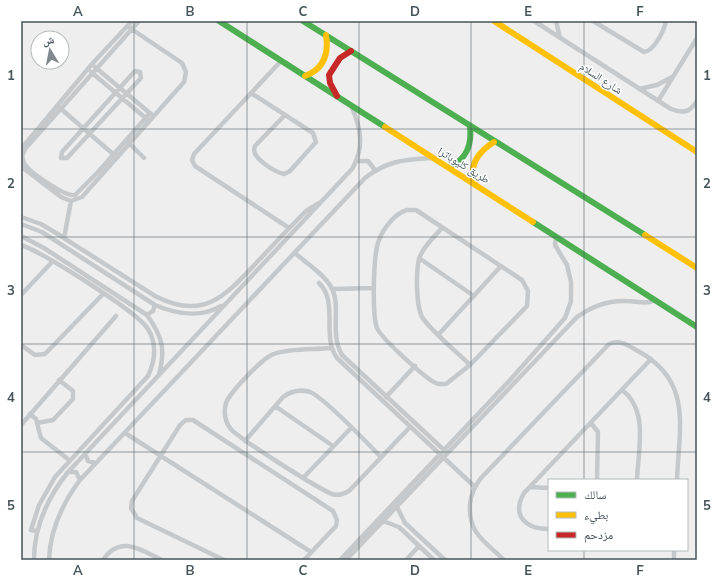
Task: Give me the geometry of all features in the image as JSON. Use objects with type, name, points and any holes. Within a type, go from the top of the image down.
[{"type":"main road","name":"طريق كليوباترا","points":[[219,21],[697,327]]},
{"type":"main road","points":[[303,21],[697,268]]},
{"type":"main road","name":"شارع السلام","points":[[494,21],[697,152]]},
{"type":"main road","points":[[305,76],[319,69],[327,56],[329,48],[326,35]]},
{"type":"main road","points":[[338,97],[330,83],[329,75],[340,58],[351,51]]},
{"type":"main road","points":[[449,167],[461,160],[469,148],[471,138],[470,127]]},
{"type":"main road","points":[[475,184],[471,176],[473,162],[481,151],[494,142]]},
{"type":"street","points":[[69,199],[23,166],[23,148],[70,94],[92,73],[129,28],[132,21]]},
{"type":"street","points":[[51,117],[60,108],[92,64],[129,28],[139,21]]},
{"type":"street","points":[[534,21],[671,109],[682,112],[692,109],[697,101]]},
{"type":"street","points":[[556,21],[560,38]]},
{"type":"street","points":[[593,21],[644,52],[651,49],[664,28],[666,21]]},
{"type":"street","points":[[80,195],[83,188],[99,174],[127,141],[184,82],[185,70],[182,63],[129,28]]},
{"type":"street","points":[[658,101],[697,38]]},
{"type":"street","points":[[281,61],[194,154],[193,163],[289,228]]},
{"type":"street","points":[[92,64],[152,114]]},
{"type":"street","points":[[88,70],[147,120]]},
{"type":"street","points":[[135,71],[140,72],[141,78],[123,99],[67,158],[61,158],[60,154],[120,88],[132,73],[135,71]]},
{"type":"street","points":[[639,89],[657,85],[674,76]]},
{"type":"street","points":[[251,93],[314,133],[316,140],[290,171],[284,174],[256,157],[254,150],[255,146],[285,115]]},
{"type":"street","points":[[21,217],[41,224],[166,302],[190,306],[208,303],[225,295],[261,262],[352,169],[357,161],[361,140],[360,129],[351,105]]},
{"type":"street","points":[[60,108],[113,154]]},
{"type":"street","points":[[69,199],[88,192],[113,154],[127,141]]},
{"type":"street","points":[[127,141],[144,158]]},
{"type":"street","points":[[49,560],[51,540],[56,521],[65,502],[80,480],[365,178],[375,170],[398,160],[434,158]]},
{"type":"street","points":[[357,161],[368,161],[375,170]]},
{"type":"street","points":[[83,188],[88,192]]},
{"type":"street","points":[[64,238],[69,199]]},
{"type":"street","points":[[34,560],[37,531],[50,497],[68,472],[226,303],[289,228],[306,211],[322,201]]},
{"type":"street","points":[[407,210],[416,210],[501,266],[522,280],[526,285],[529,296],[527,306],[470,365],[450,382],[442,384],[434,382],[384,339],[378,330],[375,318],[374,288],[376,251],[384,230],[399,213],[407,210]]},
{"type":"street","points":[[21,224],[42,232],[155,305],[167,310],[191,314],[216,309],[226,303]]},
{"type":"street","points":[[442,228],[423,250],[419,258],[417,266],[419,307],[423,318],[470,365]]},
{"type":"street","points":[[21,236],[44,248],[99,288],[103,294],[144,323],[153,339],[154,349],[152,367],[148,376],[69,460],[55,477],[39,505],[31,530],[37,531]]},
{"type":"street","points":[[446,452],[565,318],[571,301],[571,282],[567,265],[555,245],[556,236]]},
{"type":"street","points":[[21,245],[147,315],[156,328],[162,344],[163,360],[158,375]]},
{"type":"street","points":[[294,253],[326,280],[333,290],[336,338],[342,355],[446,452]]},
{"type":"street","points":[[419,258],[474,296]]},
{"type":"street","points":[[21,294],[52,262]]},
{"type":"street","points":[[104,271],[108,266]]},
{"type":"street","points":[[439,334],[501,266]]},
{"type":"street","points":[[319,283],[327,294],[331,348],[337,358],[475,487]]},
{"type":"street","points":[[333,290],[374,288]]},
{"type":"street","points":[[21,345],[35,355],[45,354],[103,294]]},
{"type":"street","points":[[340,560],[572,322],[589,309],[609,302],[628,301],[645,303],[655,300]]},
{"type":"street","points":[[147,315],[153,311],[155,305]]},
{"type":"street","points":[[21,425],[116,316]]},
{"type":"street","points":[[565,318],[571,318],[572,322]]},
{"type":"street","points":[[504,560],[477,534],[472,527],[470,512],[475,487],[481,478],[610,344],[616,342],[623,343],[651,359],[662,368],[669,377],[678,397],[680,413],[677,479]]},
{"type":"street","points":[[331,348],[280,353],[263,360],[228,399],[225,406],[226,420],[229,427],[245,441],[332,494],[344,494],[349,490],[410,427]]},
{"type":"street","points":[[337,358],[342,355]]},
{"type":"street","points":[[548,529],[532,527],[525,523],[519,508],[520,500],[530,487],[651,359]]},
{"type":"street","points":[[386,397],[415,366]]},
{"type":"street","points":[[37,422],[53,420],[73,399],[73,391],[59,380]]},
{"type":"street","points":[[622,390],[634,401],[640,417],[637,479]]},
{"type":"street","points":[[245,441],[283,397],[291,392],[307,391],[318,396],[381,457]]},
{"type":"street","points":[[275,406],[333,446]]},
{"type":"street","points":[[115,412],[120,416]]},
{"type":"street","points":[[30,414],[37,422],[39,434],[42,440],[69,460]]},
{"type":"street","points":[[224,560],[138,518],[132,512],[132,501],[183,422],[189,420],[199,424],[333,511],[336,515],[336,526],[304,560]]},
{"type":"street","points":[[591,423],[598,432],[597,479]]},
{"type":"street","points":[[304,478],[351,428]]},
{"type":"street","points":[[125,433],[311,552]]},
{"type":"street","points":[[85,453],[88,461],[96,463]]},
{"type":"street","points":[[346,560],[397,507],[442,456]]},
{"type":"street","points":[[68,472],[76,472],[80,480]]},
{"type":"street","points":[[530,487],[548,488]]},
{"type":"street","points":[[397,507],[405,523],[445,560]]},
{"type":"street","points":[[383,521],[398,527],[434,560]]},
{"type":"street","points":[[103,560],[114,549],[127,545],[134,546],[155,559],[162,560]]},
{"type":"street","points":[[406,560],[419,546]]},
{"type":"traffic: fast","points":[[219,21],[385,127]]},
{"type":"traffic: fast","points":[[303,21],[645,235]]},
{"type":"traffic: fast","points":[[449,167],[460,160],[467,151],[470,140],[470,127]]},
{"type":"traffic: fast","points":[[533,222],[697,327]]},
{"type":"traffic: slow","points":[[494,21],[697,152]]},
{"type":"traffic: slow","points":[[305,76],[317,69],[324,60],[327,48],[326,35]]},
{"type":"traffic: slow","points":[[385,127],[533,222]]},
{"type":"traffic: slow","points":[[475,184],[473,171],[476,160],[483,150],[494,142]]},
{"type":"traffic: slow","points":[[645,235],[697,268]]},
{"type":"traffic: jam","points":[[337,96],[330,83],[329,75],[340,58],[351,51]]}]
